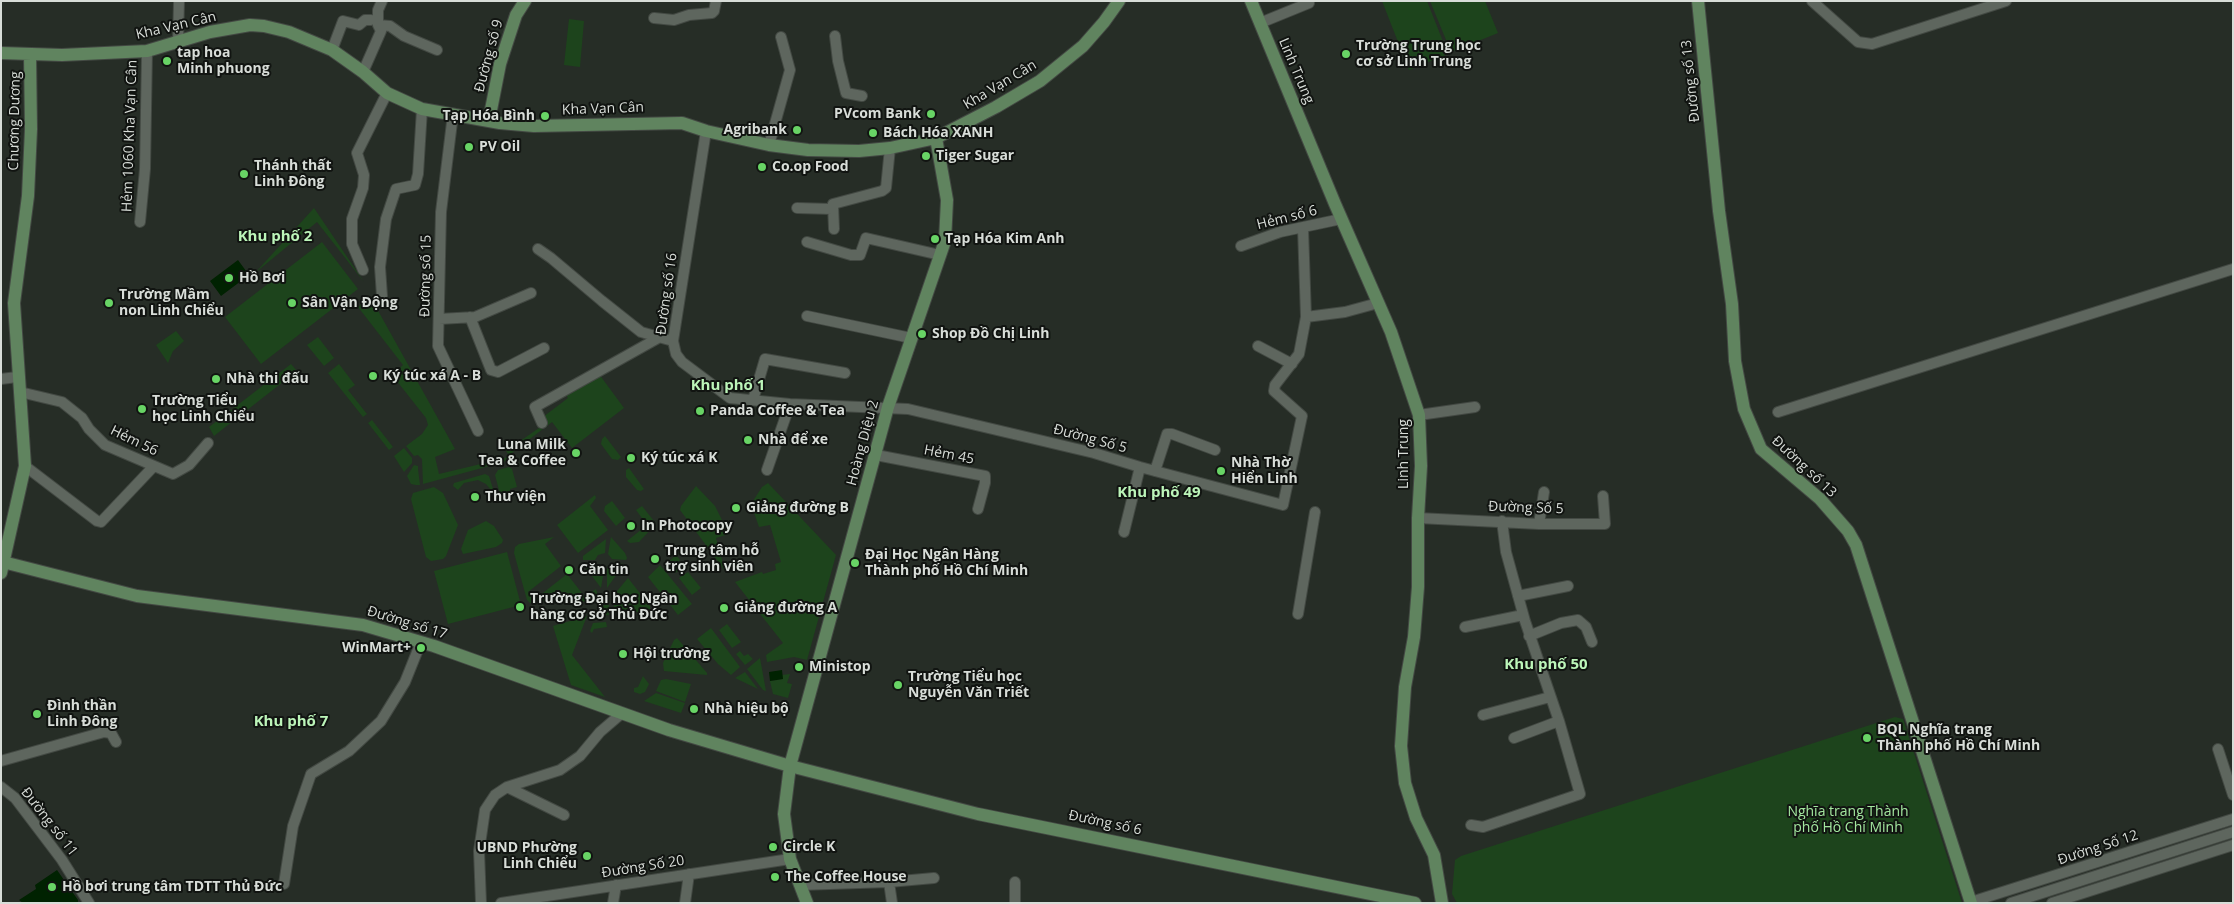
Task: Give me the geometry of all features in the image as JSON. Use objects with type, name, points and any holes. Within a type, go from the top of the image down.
[{"type":"street","points":[[178,42],[179,1]]},
{"type":"street","points":[[374,22],[382,1]]},
{"type":"street","name":"Đường số 9","points":[[489,120],[500,64],[516,15],[525,1]]},
{"type":"street","points":[[654,18],[674,20],[689,15],[712,13],[716,1]]},
{"type":"street","name":"Linh Trung","points":[[1250,1],[1341,219],[1391,332],[1419,415],[1421,466],[1418,518],[1418,587],[1414,637],[1405,687],[1401,746],[1405,783],[1416,818],[1434,855],[1442,903]]},
{"type":"street","name":"Đường số 13","points":[[1698,1],[1720,211],[1732,304],[1735,361],[1744,408],[1761,450],[1820,500],[1848,531],[1856,545],[1971,903]]},
{"type":"street","points":[[1812,1],[1858,42],[1872,44],[2006,1]]},
{"type":"street","name":"Kha Vạn Cân","points":[[30,55],[147,51],[210,32],[250,25],[264,26],[288,32],[332,50],[363,72],[387,93],[422,109],[534,126],[682,123],[706,131],[769,145],[808,150],[859,151],[890,148],[936,138],[1040,81],[1083,46],[1104,22],[1117,2]]},
{"type":"street","points":[[1260,23],[1309,3]]},
{"type":"street","points":[[332,50],[342,21],[360,25],[365,20],[390,26],[404,36],[437,50]]},
{"type":"street","points":[[363,72],[381,31],[374,22]]},
{"type":"street","points":[[835,36],[838,61],[846,93],[862,96]]},
{"type":"street","points":[[769,145],[790,70],[781,37]]},
{"type":"street","name":"Hẻm 1060 Kha Vạn Cân","points":[[140,222],[145,169],[147,51]]},
{"type":"street","points":[[1,53],[30,55]]},
{"type":"street","name":"Chương Dương","points":[[2,568],[25,466],[20,392],[17,377],[14,303],[28,196],[31,129],[30,55]]},
{"type":"street","points":[[363,270],[352,244],[352,219],[363,188],[364,175],[358,153],[387,93]]},
{"type":"street","points":[[382,296],[380,267],[386,220],[396,189],[415,185],[418,174],[422,109]]},
{"type":"street","name":"Đường số 15","points":[[453,114],[441,212],[438,346],[478,431]]},
{"type":"street","name":"Đường số 16","points":[[706,131],[673,341],[676,354],[682,362],[730,398],[790,404],[888,407]]},
{"type":"street","name":"Hoàng Diệu 2","points":[[807,903],[790,859],[784,814],[790,766],[888,407],[945,241],[947,200],[936,138]]},
{"type":"street","points":[[834,229],[833,204],[882,191],[886,188],[890,148]]},
{"type":"street","points":[[796,208],[832,209]]},
{"type":"street","name":"Hẻm số 6","points":[[1241,246],[1280,232],[1341,219]]},
{"type":"street","points":[[1258,346],[1292,364],[1299,354],[1306,317],[1303,228]]},
{"type":"street","points":[[807,242],[851,255],[860,254],[866,238],[940,254]]},
{"type":"street","points":[[538,248],[641,332],[673,341]]},
{"type":"street","points":[[1778,412],[2233,269]]},
{"type":"street","points":[[439,319],[470,318],[504,306],[531,293]]},
{"type":"street","points":[[1306,317],[1345,312],[1378,303]]},
{"type":"street","points":[[807,316],[911,338]]},
{"type":"street","points":[[470,318],[491,370],[498,372],[544,348]]},
{"type":"street","points":[[542,423],[535,407],[660,337]]},
{"type":"street","points":[[753,400],[764,359],[845,373]]},
{"type":"street","name":"Đường Số 5","points":[[888,407],[908,409],[1085,451],[1140,468],[1283,505],[1302,416],[1274,391],[1275,385],[1292,364]]},
{"type":"street","points":[[1,379],[17,377]]},
{"type":"street","name":"Hẻm 56","points":[[20,392],[62,402],[82,418],[89,429],[105,445],[173,474],[189,465],[208,443]]},
{"type":"street","points":[[766,470],[790,404]]},
{"type":"street","points":[[1419,415],[1475,407]]},
{"type":"street","points":[[1155,471],[1167,434],[1172,434],[1215,450]]},
{"type":"street","name":"Hẻm 45","points":[[876,455],[985,476],[985,484],[978,509]]},
{"type":"street","points":[[25,466],[97,521],[101,522],[154,466]]},
{"type":"street","points":[[1124,532],[1140,468]]},
{"type":"street","points":[[1539,524],[1544,492]]},
{"type":"street","name":"Đường Số 5","points":[[1418,518],[1539,524],[1605,524],[1603,496]]},
{"type":"street","points":[[1298,614],[1315,512]]},
{"type":"street","points":[[1471,825],[1483,827],[1580,794],[1559,721],[1523,615],[1506,552],[1502,521]]},
{"type":"street","name":"Đường số 17","points":[[2,568],[136,596],[363,625],[421,642],[621,714],[703,741],[790,766]]},
{"type":"street","points":[[1518,596],[1568,586]]},
{"type":"street","points":[[1465,627],[1523,615]]},
{"type":"street","points":[[1529,636],[1561,623],[1578,620],[1586,627],[1592,642]]},
{"type":"street","points":[[284,884],[293,826],[311,774],[349,751],[381,721],[405,682],[421,642]]},
{"type":"street","points":[[1483,715],[1550,697]]},
{"type":"street","points":[[481,903],[479,851],[485,810],[495,796],[507,787],[560,770],[580,756],[600,732],[621,714]]},
{"type":"street","points":[[1514,738],[1559,721]]},
{"type":"street","points":[[1,761],[104,732],[111,734],[116,742]]},
{"type":"street","points":[[2218,749],[2233,795]]},
{"type":"street","name":"Đường số 6","points":[[790,766],[978,814],[1415,903]]},
{"type":"street","name":"Đường số 11","points":[[1,787],[15,798],[62,860],[89,903]]},
{"type":"street","points":[[507,787],[564,815]]},
{"type":"street","name":"Đường Số 12","points":[[1971,903],[2233,819]]},
{"type":"street","name":"Đường Số 12","points":[[2011,903],[2233,832]]},
{"type":"street","points":[[2052,903],[2233,845]]},
{"type":"street","name":"Đường Số 20","points":[[506,902],[546,899],[616,885],[790,859]]},
{"type":"street","points":[[685,903],[689,874]]},
{"type":"street","points":[[800,885],[889,882],[934,878]]},
{"type":"street","points":[[889,882],[892,903]]},
{"type":"street","points":[[1015,882],[1015,903]]},
{"type":"street","points":[[613,903],[616,885]]},
{"type":"green space","points":[[1382,1],[1427,1],[1448,54],[1409,70]]},
{"type":"green space","points":[[1430,1],[1485,1],[1498,33],[1451,52]]},
{"type":"green space","points":[[569,19],[584,21],[580,67],[564,65]]},
{"type":"green space","points":[[314,208],[364,282],[317,222],[255,273]]},
{"type":"green space","name":"Sân Vận Động","points":[[322,242],[358,289],[261,364],[225,317]]},
{"type":"green space","points":[[371,298],[455,449],[435,457],[439,474],[489,462],[497,457],[501,461],[509,455],[506,451],[546,423],[543,417],[568,398],[564,392],[579,384],[582,387],[599,374],[624,408],[572,448],[552,422],[513,452],[504,462],[423,484],[422,459],[418,455],[414,456],[406,446],[422,434],[428,425],[426,418],[396,380],[394,373],[403,365],[358,307]]},
{"type":"green space","points":[[176,331],[184,341],[173,351],[168,363],[156,345]]},
{"type":"green space","points":[[318,337],[334,358],[324,366],[307,345]]},
{"type":"green space","points":[[291,364],[297,371],[214,436],[209,427]]},
{"type":"green space","points":[[339,364],[355,385],[348,390],[367,414],[363,417],[328,373]]},
{"type":"green space","points":[[372,420],[393,447],[389,450],[368,423]]},
{"type":"green space","points":[[605,436],[621,457],[618,460],[612,459],[601,444]]},
{"type":"green space","points":[[404,448],[412,458],[412,463],[404,472],[394,456]]},
{"type":"green space","points":[[414,465],[418,466],[420,485],[411,484],[407,476]]},
{"type":"green space","points":[[509,467],[512,469],[517,487],[510,489],[512,498],[506,499],[501,498],[495,475],[498,470]]},
{"type":"green space","points":[[629,468],[644,489],[641,491],[637,490],[626,477],[626,470]]},
{"type":"green space","points":[[485,474],[489,476],[495,495],[486,484],[478,480],[464,483],[458,490],[453,486],[454,483]]},
{"type":"green space","points":[[768,483],[836,555],[807,660],[794,657],[767,662],[766,655],[783,643],[735,582],[762,572],[763,574],[776,570],[775,564],[781,562],[770,525],[759,527],[751,504],[762,487]]},
{"type":"green space","points":[[696,486],[715,506],[729,534],[716,538],[725,571],[680,510]]},
{"type":"green space","points":[[434,487],[443,493],[458,525],[446,556],[443,559],[431,561],[426,557],[411,499],[413,493]]},
{"type":"green space","points":[[595,495],[596,498],[590,506],[608,530],[578,553],[557,525]]},
{"type":"green space","points":[[612,501],[625,518],[616,526],[604,511],[605,506]]},
{"type":"green space","points":[[642,506],[654,521],[654,526],[639,542],[630,543],[627,541],[647,525],[636,510]]},
{"type":"green space","points":[[486,521],[494,526],[503,540],[502,543],[496,547],[463,554],[461,549],[468,530]]},
{"type":"green space","points":[[554,537],[545,544],[561,566],[528,592],[534,600],[567,574],[585,597],[596,589],[598,596],[592,604],[568,597],[530,603],[527,600],[514,553],[515,547],[519,544]]},
{"type":"green space","points":[[611,537],[625,553],[626,560],[612,559],[608,554]]},
{"type":"green space","points":[[606,539],[605,553],[598,555],[595,560],[583,560],[583,556]]},
{"type":"green space","points":[[507,552],[521,605],[448,624],[434,571]]},
{"type":"green space","points":[[676,555],[680,560],[675,565],[678,571],[675,573],[667,563]]},
{"type":"green space","points":[[612,563],[624,564],[607,588],[607,569]]},
{"type":"green space","points":[[583,564],[595,564],[598,568],[604,570],[601,588]]},
{"type":"green space","points":[[660,565],[692,604],[678,615],[648,577]]},
{"type":"green space","points":[[688,572],[701,588],[692,595],[679,578]]},
{"type":"green space","points":[[628,578],[650,606],[650,610],[618,615],[615,612],[612,597]]},
{"type":"green space","points":[[605,604],[609,605],[609,615],[597,616],[597,613]]},
{"type":"green space","points":[[587,616],[572,655],[605,697],[571,685],[553,626]]},
{"type":"green space","points":[[606,622],[607,627],[594,629],[592,633],[590,631],[593,623]]},
{"type":"green space","points":[[727,624],[741,642],[732,648],[719,630]]},
{"type":"green space","points":[[711,628],[740,667],[731,675],[718,664],[697,639]]},
{"type":"green space","points":[[677,638],[707,675],[664,671],[663,663],[674,640]]},
{"type":"green space","points":[[740,651],[744,656],[748,654],[753,659],[745,665],[736,654]]},
{"type":"green space","points":[[760,658],[766,691],[763,690],[747,669]]},
{"type":"green space","points":[[745,672],[758,689],[735,678]]},
{"type":"green space","points":[[790,674],[787,683],[792,684],[788,698],[773,694],[770,681],[783,679],[782,675]]},
{"type":"green space","points":[[643,676],[649,684],[645,692],[640,694],[634,692],[634,688],[638,687]]},
{"type":"green space","points":[[666,679],[691,684],[685,702],[656,691],[661,680]]},
{"type":"green space","points":[[656,693],[685,703],[681,713],[644,701]]},
{"type":"green space","name":"Nghĩa trang Thành phố Hồ Chí Minh","points":[[1895,717],[1903,719],[1962,903],[1457,903],[1452,894],[1455,860],[1461,856]]},
{"type":"shaded area","name":"Hồ Bơi","points":[[238,260],[249,275],[221,296],[210,281]]},
{"type":"shaded area","points":[[782,670],[783,679],[770,681],[769,672]]},
{"type":"shaded area","name":"Hồ bơi trung tâm TDTT Thủ Đức","points":[[57,870],[78,900],[78,903],[23,903],[19,900],[36,889],[35,885]]},
{"type":"place","name":"Trường Trung học cơ sở Linh Trung","points":[[1346,54]]},
{"type":"place","name":"tap hoa Minh phuong","points":[[167,61]]},
{"type":"place","name":"PVcom Bank","points":[[931,114]]},
{"type":"place","name":"Tạp Hóa Bình","points":[[545,116]]},
{"type":"place","name":"Agribank","points":[[797,130]]},
{"type":"place","name":"Bách Hóa XANH","points":[[873,133]]},
{"type":"place","name":"PV Oil","points":[[469,147]]},
{"type":"place","name":"Tiger Sugar","points":[[926,156]]},
{"type":"place","name":"Co.op Food","points":[[762,167]]},
{"type":"place","name":"Thánh thất Linh Đông","points":[[244,174]]},
{"type":"place","name":"Tạp Hóa Kim Anh","points":[[935,239]]},
{"type":"place","name":"Hồ Bơi","points":[[229,278]]},
{"type":"place","name":"Trường Mầm non Linh Chiểu","points":[[109,303]]},
{"type":"place","name":"Sân Vận Động","points":[[292,303]]},
{"type":"place","name":"Shop Đồ Chị Linh","points":[[922,334]]},
{"type":"place","name":"Ký túc xá A - B","points":[[373,376]]},
{"type":"place","name":"Nhà thi đấu","points":[[216,379]]},
{"type":"place","name":"Trường Tiểu học Linh Chiểu","points":[[142,409]]},
{"type":"place","name":"Panda Coffee & Tea","points":[[700,411]]},
{"type":"place","name":"Nhà để xe","points":[[748,440]]},
{"type":"place","name":"Luna Milk Tea & Coffee","points":[[576,453]]},
{"type":"place","name":"Ký túc xá K","points":[[631,458]]},
{"type":"place","name":"Nhà Thờ Hiển Linh","points":[[1221,471]]},
{"type":"place","name":"Thư viện","points":[[475,497]]},
{"type":"place","name":"Giảng đường B","points":[[736,508]]},
{"type":"place","name":"In Photocopy","points":[[631,526]]},
{"type":"place","name":"Trung tâm hỗ trợ sinh viên","points":[[655,559]]},
{"type":"place","name":"Đại Học Ngân Hàng Thành phố Hồ Chí Minh","points":[[855,563]]},
{"type":"place","name":"Căn tin","points":[[569,570]]},
{"type":"place","name":"Trường Đại học Ngân hàng cơ sở Thủ Đức","points":[[520,607]]},
{"type":"place","name":"Giảng đường A","points":[[724,608]]},
{"type":"place","name":"WinMart+","points":[[421,648]]},
{"type":"place","name":"Hội trường","points":[[623,654]]},
{"type":"place","name":"Ministop","points":[[799,667]]},
{"type":"place","name":"Trường Tiểu học Nguyễn Văn Triết","points":[[898,685]]},
{"type":"place","name":"Nhà hiệu bộ","points":[[694,709]]},
{"type":"place","name":"Đình thần Linh Đông","points":[[37,714]]},
{"type":"place","name":"BQL Nghĩa trang Thành phố Hồ Chí Minh","points":[[1867,738]]},
{"type":"place","name":"Circle K","points":[[773,847]]},
{"type":"place","name":"UBND Phường Linh Chiểu","points":[[587,856]]},
{"type":"place","name":"The Coffee House","points":[[775,877]]},
{"type":"place","name":"Hồ bơi trung tâm TDTT Thủ Đức","points":[[52,887]]},
{"type":"district","name":"Khu phố 2","points":[[275,237]]},
{"type":"district","name":"Khu phố 1","points":[[728,386]]},
{"type":"district","name":"Khu phố 49","points":[[1159,493]]},
{"type":"district","name":"Khu phố 50","points":[[1546,665]]},
{"type":"district","name":"Khu phố 7","points":[[291,722]]}]
